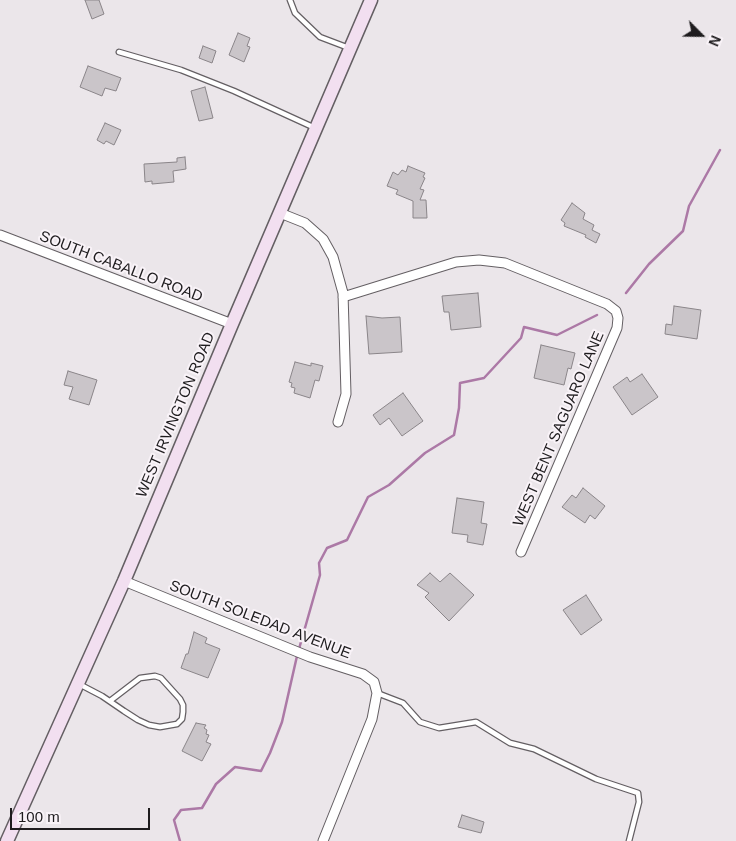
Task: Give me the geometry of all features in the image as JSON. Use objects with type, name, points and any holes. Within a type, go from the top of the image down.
[{"type":"main road","name":"WEST IRVINGTON ROAD","points":[[5,837],[124,581],[371,0]]},
{"type":"street","points":[[280,213],[305,223],[323,239],[333,257],[343,297],[346,394],[338,422]]},
{"type":"street","name":"SOUTH CABALLO ROAD","points":[[0,235],[232,324]]},
{"type":"street","name":"WEST BENT SAGUARO LANE","points":[[343,297],[456,262],[479,260],[505,263],[612,307],[618,315],[617,328],[521,552]]},
{"type":"street","name":"SOUTH SOLEDAD AVENUE","points":[[124,581],[310,657],[363,674],[374,682],[377,693]]},
{"type":"street","points":[[323,841],[372,719],[377,693]]},
{"type":"lane","points":[[290,0],[295,13],[320,37],[350,49]]},
{"type":"lane","points":[[119,52],[181,70],[234,90],[316,129]]},
{"type":"lane","points":[[78,683],[138,720],[160,727],[177,724],[182,719],[183,705],[180,699],[161,678],[154,676],[140,678],[110,701]]},
{"type":"lane","points":[[377,693],[403,703],[420,722],[438,728],[476,722],[510,743],[534,750],[596,779],[638,794],[639,802],[629,841]]},
{"type":"building","points":[[85,0],[99,0],[104,14],[92,19]]},
{"type":"building","points":[[238,33],[250,38],[247,46],[250,47],[244,62],[229,55]]},
{"type":"building","points":[[203,46],[216,51],[212,63],[199,58]]},
{"type":"building","points":[[88,66],[121,78],[116,91],[105,88],[102,96],[80,87]]},
{"type":"building","points":[[205,87],[213,118],[199,121],[191,91]]},
{"type":"building","points":[[105,123],[121,130],[114,145],[106,141],[104,144],[97,140]]},
{"type":"building","points":[[185,157],[186,169],[173,171],[174,182],[152,184],[152,181],[145,182],[144,164],[177,162],[177,158]]},
{"type":"building","points":[[408,166],[425,173],[420,189],[424,190],[420,200],[426,200],[427,218],[413,218],[413,201],[396,194],[398,190],[387,186],[393,172],[398,175],[402,170],[406,172]]},
{"type":"building","points":[[572,203],[585,213],[583,219],[594,225],[592,230],[600,234],[596,243],[585,237],[586,235],[564,226],[565,223],[561,220]]},
{"type":"building","points":[[478,293],[481,327],[451,330],[449,312],[444,312],[442,296]]},
{"type":"building","points":[[674,306],[701,310],[697,339],[665,334],[666,324],[672,325]]},
{"type":"building","points":[[366,316],[382,318],[400,317],[402,352],[369,354]]},
{"type":"building","points":[[541,345],[575,353],[571,369],[568,368],[564,385],[534,378]]},
{"type":"building","points":[[295,362],[311,366],[311,363],[323,366],[319,381],[315,380],[310,398],[294,393],[295,388],[291,387],[292,383],[289,382]]},
{"type":"building","points":[[68,371],[97,380],[89,405],[69,399],[73,387],[64,385]]},
{"type":"building","points":[[642,374],[658,397],[632,415],[613,387],[627,377],[630,382]]},
{"type":"building","points":[[403,393],[423,421],[402,436],[389,418],[380,425],[373,415]]},
{"type":"building","points":[[583,488],[605,506],[595,519],[590,515],[585,523],[562,507],[572,495],[576,498]]},
{"type":"building","points":[[457,498],[484,502],[481,523],[487,524],[483,545],[467,542],[468,535],[452,533]]},
{"type":"building","points":[[430,573],[440,582],[450,573],[474,595],[449,621],[425,597],[429,593],[417,585]]},
{"type":"building","points":[[586,595],[602,620],[581,635],[563,610]]},
{"type":"building","points":[[194,632],[207,638],[205,643],[220,649],[208,678],[181,668],[186,654],[188,654]]},
{"type":"building","points":[[196,723],[206,725],[204,728],[207,730],[206,734],[209,735],[206,742],[211,744],[202,761],[182,751]]},
{"type":"building","points":[[462,815],[484,822],[481,833],[458,827]]},
{"type":"waterway","points":[[626,293],[649,264],[683,231],[689,206],[720,150]]},
{"type":"waterway","points":[[180,841],[174,820],[181,810],[202,808],[216,784],[235,767],[261,771],[282,722],[297,656],[320,575],[319,563],[327,548],[347,540],[368,497],[389,485],[425,453],[454,435],[459,408],[460,383],[484,378],[521,338],[524,327],[557,335],[597,315]]}]
